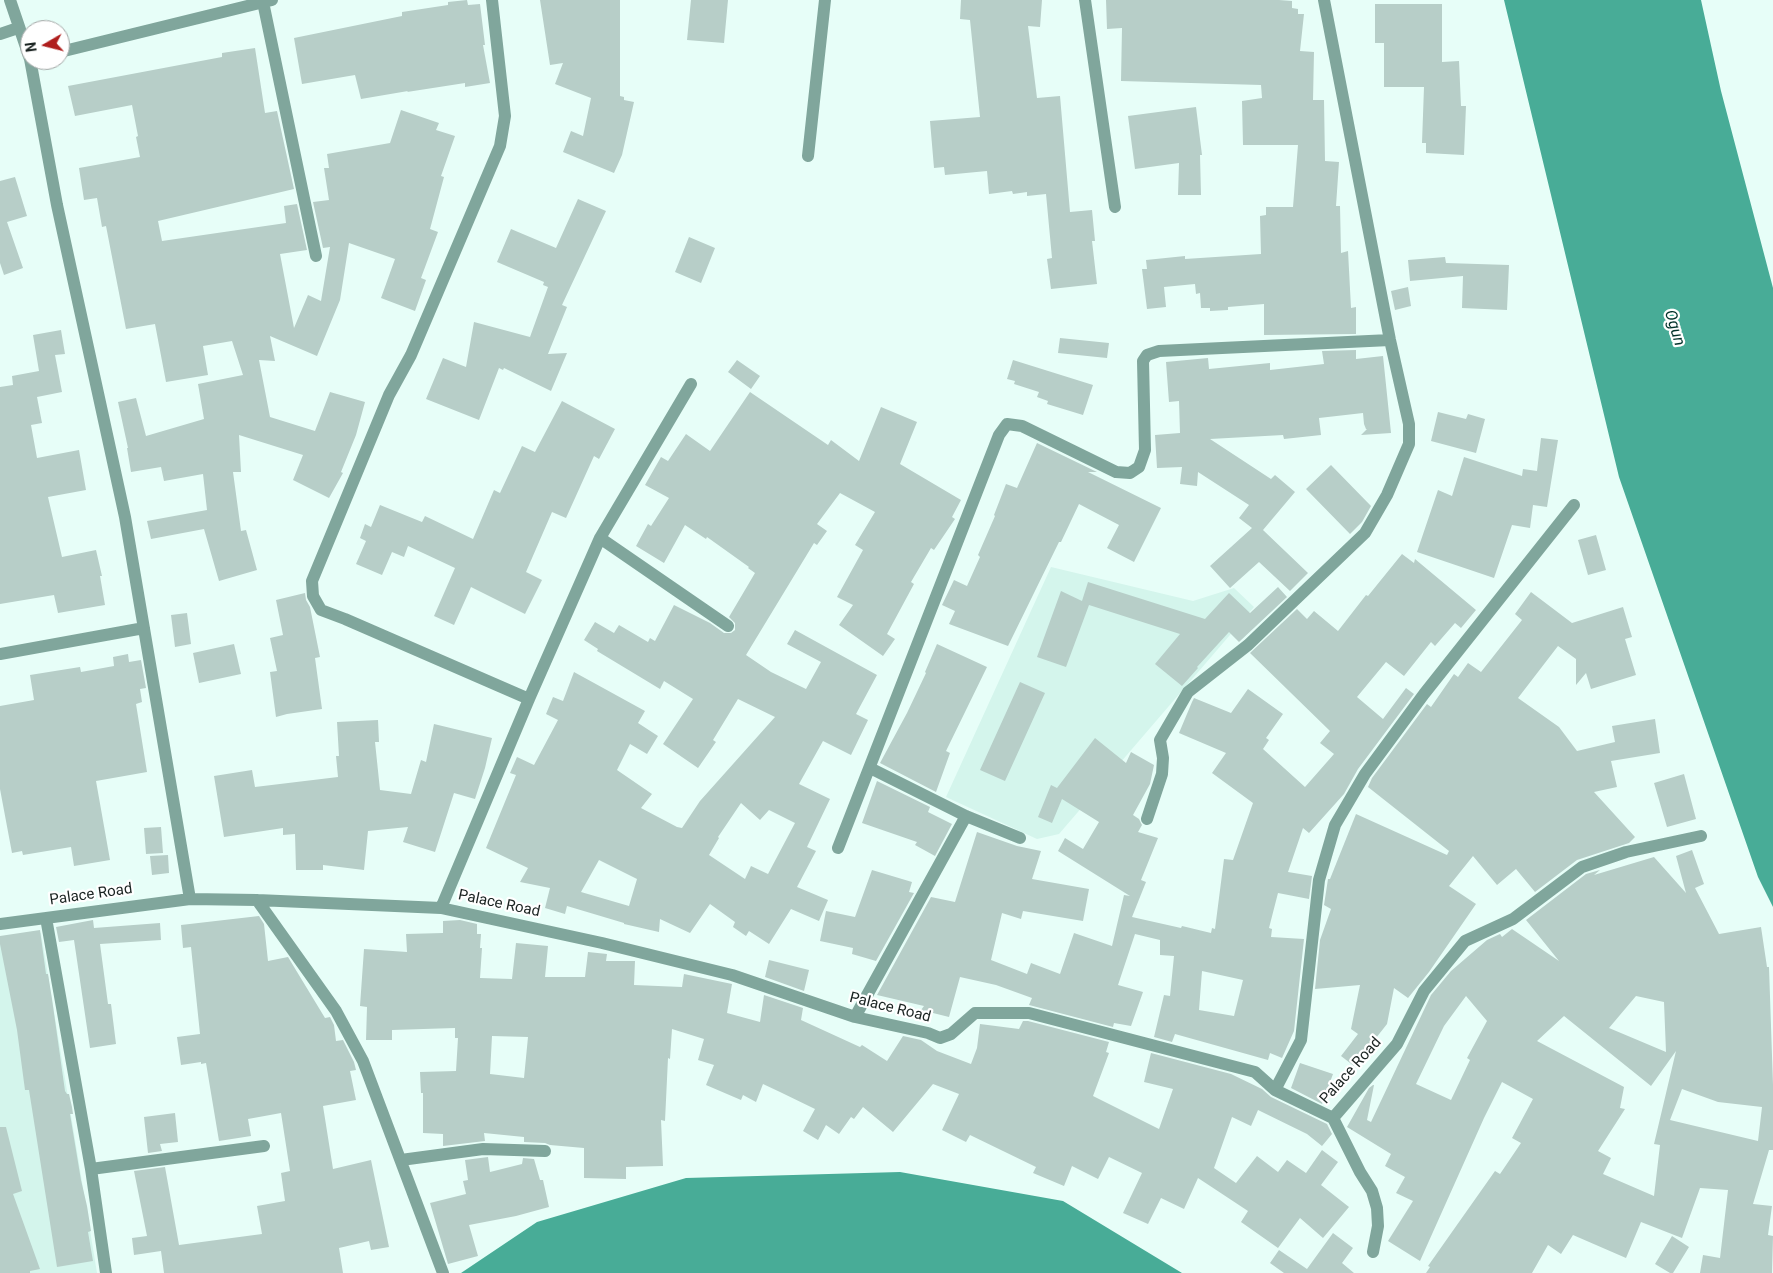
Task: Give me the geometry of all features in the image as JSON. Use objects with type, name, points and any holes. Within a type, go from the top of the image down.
[{"type":"street","points":[[10,0],[20,33]]},
{"type":"street","points":[[492,0],[505,116],[500,146],[411,355],[389,395],[312,581],[313,596],[321,610],[529,699]]},
{"type":"street","points":[[808,156],[825,0]]},
{"type":"street","points":[[1085,0],[1115,207]]},
{"type":"street","points":[[1147,819],[1162,774],[1163,758],[1160,740],[1188,692],[1248,645],[1365,533],[1387,495],[1409,444],[1409,424],[1390,340],[1324,0]]},
{"type":"street","points":[[70,50],[267,1],[316,256]]},
{"type":"street","points":[[0,34],[18,28]]},
{"type":"street","points":[[32,70],[57,204],[125,517],[190,898]]},
{"type":"street","points":[[838,848],[999,435],[1008,424],[1022,426],[1116,472],[1130,472],[1139,467],[1145,450],[1143,361],[1147,355],[1159,350],[1390,340]]},
{"type":"street","points":[[441,908],[529,699],[600,538],[691,384]]},
{"type":"street","points":[[1275,1090],[1301,1040],[1319,880],[1335,824],[1365,774],[1418,702],[1574,505]]},
{"type":"street","points":[[600,538],[728,626]]},
{"type":"street","points":[[0,654],[144,628]]},
{"type":"street","points":[[870,768],[966,816],[1020,838]]},
{"type":"street","points":[[855,1018],[966,816]]},
{"type":"street","name":"Palace Road","points":[[0,924],[190,898],[441,908],[602,943],[732,975],[855,1018],[928,1032],[940,1038],[951,1034],[975,1013],[1029,1013],[1255,1072],[1275,1090],[1333,1118],[1397,1044],[1424,990],[1465,941],[1513,919],[1582,867],[1626,852],[1701,836]]},
{"type":"street","points":[[257,900],[336,1011],[363,1061],[443,1273]]},
{"type":"street","points":[[46,918],[91,1169],[106,1273]]},
{"type":"street","points":[[1333,1118],[1360,1172],[1372,1191],[1377,1208],[1378,1226],[1373,1252]]},
{"type":"street","points":[[91,1169],[264,1146]]},
{"type":"street","points":[[401,1160],[483,1149],[545,1151]]},
{"type":"shaded area","points":[[1051,567],[1193,601],[1234,588],[1254,607],[1059,834],[1037,839],[946,797]]},
{"type":"shaded area","points":[[41,933],[97,1273],[0,1273],[0,940]]},
{"type":"water","name":"Ogun","points":[[1504,0],[1701,0],[1721,91],[1773,288],[1773,907],[1758,877],[1619,477]]},
{"type":"water","points":[[900,1172],[1063,1201],[1182,1273],[461,1273],[537,1222],[686,1178]]},
{"type":"building","points":[[467,0],[468,5],[480,4],[485,45],[483,45],[490,83],[465,87],[465,83],[361,99],[355,75],[302,84],[294,38],[402,16],[402,12]]},
{"type":"building","points":[[540,0],[620,0],[620,96],[624,97],[624,100],[634,102],[622,155],[614,173],[563,152],[571,131],[583,136],[591,98],[555,84],[563,63],[550,65]]},
{"type":"building","points":[[691,0],[728,0],[724,43],[687,40]]},
{"type":"building","points":[[961,0],[1042,0],[1040,27],[1028,26],[1037,98],[1060,96],[1070,212],[1092,210],[1095,241],[1092,241],[1097,284],[1051,289],[1047,259],[1052,258],[1046,194],[1027,196],[1027,192],[1013,194],[1012,191],[989,194],[987,171],[945,175],[944,167],[934,168],[930,121],[980,117],[970,20],[960,19]]},
{"type":"building","points":[[1106,0],[1279,0],[1292,1],[1292,8],[1298,9],[1298,14],[1304,14],[1300,51],[1314,52],[1313,100],[1324,100],[1325,161],[1339,162],[1336,206],[1340,206],[1341,253],[1348,251],[1351,308],[1356,307],[1356,334],[1264,335],[1264,304],[1228,307],[1228,310],[1210,311],[1210,308],[1201,308],[1200,293],[1196,294],[1195,284],[1164,287],[1166,307],[1147,309],[1142,269],[1147,269],[1146,260],[1185,256],[1185,259],[1261,254],[1260,216],[1266,215],[1266,207],[1293,207],[1298,145],[1243,145],[1242,101],[1262,98],[1261,85],[1121,81],[1122,28],[1107,29]]},
{"type":"building","points":[[1375,4],[1442,4],[1442,62],[1459,61],[1461,106],[1466,106],[1464,155],[1426,153],[1426,143],[1422,143],[1424,87],[1384,87],[1384,43],[1375,43]]},
{"type":"building","points":[[255,48],[265,113],[277,111],[294,189],[158,221],[162,241],[286,223],[284,206],[297,204],[307,250],[280,254],[294,328],[308,295],[321,301],[330,247],[323,248],[313,202],[329,200],[324,168],[329,168],[327,154],[390,143],[401,110],[439,123],[436,130],[455,136],[441,176],[444,177],[430,229],[438,232],[421,278],[426,280],[415,311],[381,298],[395,259],[349,243],[340,300],[317,356],[270,336],[275,361],[259,360],[270,417],[315,431],[330,392],[365,402],[356,435],[341,472],[343,473],[329,498],[293,480],[303,455],[239,435],[241,472],[233,472],[241,531],[246,530],[257,570],[219,581],[204,529],[151,539],[147,521],[207,510],[203,474],[164,481],[161,467],[131,472],[118,402],[136,398],[146,436],[204,419],[198,384],[243,375],[232,341],[203,346],[208,375],[166,382],[155,324],[126,329],[106,226],[102,227],[97,198],[84,200],[79,168],[140,157],[132,105],[75,116],[68,86],[222,57],[222,53]]},
{"type":"building","points":[[1196,107],[1202,155],[1200,155],[1201,195],[1178,195],[1179,163],[1135,169],[1128,116]]},
{"type":"building","points":[[15,177],[27,216],[7,222],[23,268],[4,275],[0,263],[0,181]]},
{"type":"building","points":[[578,199],[606,211],[562,305],[567,307],[548,354],[567,353],[551,391],[504,368],[503,370],[499,368],[479,420],[426,399],[443,358],[466,367],[474,322],[530,337],[548,287],[543,285],[544,282],[497,262],[511,229],[556,248]]},
{"type":"building","points":[[689,237],[715,248],[701,283],[675,272]]},
{"type":"building","points":[[1445,257],[1446,263],[1509,265],[1507,310],[1462,308],[1463,276],[1410,281],[1408,260]]},
{"type":"building","points":[[1408,287],[1411,306],[1395,310],[1391,291]]},
{"type":"building","points":[[61,330],[65,354],[55,355],[62,392],[37,397],[42,423],[31,425],[37,458],[79,450],[86,490],[48,497],[62,557],[96,550],[102,576],[100,576],[105,605],[58,613],[54,595],[0,604],[0,387],[13,385],[12,376],[39,371],[33,335]]},
{"type":"building","points":[[1060,338],[1109,343],[1107,358],[1058,353]]},
{"type":"building","points":[[1356,350],[1356,359],[1383,356],[1391,433],[1361,435],[1367,429],[1364,424],[1363,413],[1319,418],[1321,435],[1284,439],[1283,435],[1210,439],[1271,479],[1275,475],[1295,492],[1263,530],[1308,573],[1290,591],[1259,562],[1230,588],[1210,566],[1252,528],[1239,518],[1249,505],[1198,472],[1197,486],[1180,484],[1182,467],[1157,468],[1155,435],[1180,433],[1179,401],[1169,402],[1166,362],[1208,358],[1209,369],[1270,363],[1270,370],[1324,364],[1322,351]]},
{"type":"building","points":[[737,360],[760,376],[751,389],[728,372]]},
{"type":"building","points":[[1013,360],[1093,385],[1083,415],[1047,404],[1048,401],[1037,397],[1039,392],[1014,384],[1015,381],[1007,379]]},
{"type":"building","points":[[750,392],[828,445],[831,440],[859,461],[881,407],[917,422],[900,464],[961,500],[952,517],[955,519],[934,550],[931,548],[911,582],[914,584],[887,634],[895,639],[883,656],[839,625],[853,605],[837,597],[863,550],[855,545],[875,512],[840,493],[817,524],[827,531],[817,545],[814,543],[746,655],[771,672],[806,689],[821,662],[787,644],[795,630],[877,675],[856,714],[868,720],[851,755],[823,741],[799,784],[830,799],[807,847],[816,851],[797,887],[828,900],[819,921],[791,909],[769,944],[749,931],[746,936],[733,927],[735,922],[710,904],[690,933],[660,919],[659,932],[624,924],[567,906],[565,914],[545,908],[550,888],[520,882],[528,868],[486,848],[516,775],[510,773],[517,757],[534,765],[558,720],[546,714],[553,697],[563,701],[574,672],[645,711],[638,723],[658,736],[647,754],[630,744],[617,770],[652,794],[641,808],[677,827],[682,828],[700,801],[775,717],[738,699],[713,740],[716,742],[698,768],[663,744],[693,699],[664,681],[660,689],[597,651],[598,649],[584,640],[595,622],[614,633],[619,625],[648,642],[650,638],[655,641],[674,605],[710,623],[724,633],[731,633],[735,630],[735,623],[729,617],[755,573],[749,567],[707,537],[706,539],[685,525],[664,563],[636,546],[648,524],[651,526],[669,498],[645,485],[661,457],[668,461],[686,434],[710,451]],"holes":[[[741,803],[760,820],[769,810],[795,823],[768,874],[751,866],[745,879],[709,855],[718,837]],[[599,860],[637,879],[629,906],[581,892]]]},
{"type":"building","points":[[562,401],[615,429],[599,459],[594,456],[566,518],[552,512],[526,572],[542,580],[525,614],[471,587],[454,625],[434,616],[455,568],[408,546],[404,557],[392,552],[382,575],[356,564],[366,541],[360,538],[365,524],[371,527],[380,505],[422,522],[425,516],[473,539],[494,490],[500,493],[522,446],[535,452]]},
{"type":"building","points":[[1438,412],[1466,419],[1468,414],[1485,419],[1476,453],[1431,441]]},
{"type":"building","points":[[1541,438],[1558,440],[1547,507],[1533,505],[1530,528],[1512,525],[1494,578],[1417,552],[1438,490],[1452,496],[1464,457],[1522,476],[1523,469],[1537,471]]},
{"type":"building","points":[[1037,443],[1097,472],[1088,472],[1161,508],[1134,562],[1107,548],[1119,525],[1079,504],[1008,646],[949,624],[955,611],[942,605],[954,580],[967,586],[980,557],[978,555],[995,516],[1006,484],[1017,488]]},
{"type":"building","points":[[1331,465],[1371,506],[1362,522],[1350,534],[1306,489]]},
{"type":"building","points":[[1596,535],[1606,570],[1588,575],[1578,540]]},
{"type":"building","points":[[1402,554],[1414,563],[1415,559],[1476,610],[1461,628],[1455,623],[1435,646],[1431,642],[1404,676],[1386,662],[1357,697],[1383,719],[1406,688],[1414,694],[1358,769],[1344,794],[1309,833],[1303,828],[1288,872],[1312,876],[1309,899],[1278,893],[1269,928],[1272,929],[1271,937],[1304,939],[1294,1031],[1282,1058],[1270,1053],[1268,1060],[1175,1034],[1172,1042],[1154,1037],[1164,995],[1170,996],[1174,956],[1160,955],[1160,940],[1135,934],[1118,985],[1143,992],[1131,1026],[1114,1023],[1113,1027],[1029,1005],[1032,998],[996,985],[960,977],[949,1017],[921,1010],[924,1006],[877,995],[931,897],[955,902],[977,832],[1017,846],[1041,851],[1032,879],[1089,889],[1083,921],[1023,911],[1021,919],[1002,913],[991,960],[1027,974],[1031,963],[1060,974],[1074,933],[1112,946],[1124,895],[1130,896],[1058,851],[1065,838],[1083,849],[1099,822],[1062,799],[1052,823],[1038,817],[1051,785],[1057,788],[1095,738],[1126,763],[1131,752],[1154,765],[1150,784],[1133,815],[1139,819],[1142,825],[1138,832],[1158,838],[1141,880],[1146,882],[1132,917],[1211,933],[1212,928],[1215,929],[1224,859],[1233,860],[1253,803],[1212,773],[1226,753],[1179,733],[1192,702],[1194,698],[1231,713],[1248,689],[1283,714],[1266,738],[1269,740],[1263,749],[1305,787],[1334,754],[1320,743],[1330,731],[1250,653],[1297,609],[1307,619],[1314,611],[1338,631],[1366,595],[1368,596]],"holes":[[[1202,971],[1243,980],[1234,1016],[1199,1010]]]},
{"type":"building","points":[[1088,582],[1205,619],[1229,593],[1250,613],[1278,587],[1287,597],[1239,642],[1229,632],[1182,686],[1155,664],[1180,634],[1089,605],[1066,667],[1037,657],[1061,591],[1082,601]]},
{"type":"building","points":[[1531,592],[1572,623],[1623,607],[1632,637],[1625,639],[1636,675],[1591,689],[1586,673],[1576,685],[1576,659],[1558,646],[1518,698],[1559,727],[1577,751],[1615,742],[1612,726],[1655,719],[1660,753],[1611,761],[1617,787],[1594,792],[1635,837],[1629,843],[1577,860],[1535,892],[1516,869],[1497,885],[1473,856],[1449,886],[1476,904],[1429,972],[1408,998],[1394,988],[1387,1024],[1354,1066],[1341,1056],[1358,1034],[1351,1029],[1360,985],[1315,989],[1320,940],[1331,909],[1324,905],[1328,879],[1330,879],[1356,814],[1447,855],[1449,851],[1368,787],[1372,778],[1427,704],[1431,707],[1454,674],[1458,677],[1468,663],[1481,672],[1522,620],[1515,614]]},
{"type":"building","points":[[305,593],[310,607],[320,657],[315,658],[322,709],[276,717],[270,672],[277,671],[270,638],[283,635],[276,600]]},
{"type":"building","points":[[187,613],[191,644],[175,647],[171,615]]},
{"type":"building","points":[[234,644],[241,674],[199,683],[193,653]]},
{"type":"building","points":[[937,644],[987,667],[946,751],[950,753],[936,792],[880,763],[907,713]]},
{"type":"building","points":[[128,654],[129,662],[141,660],[146,688],[140,689],[142,702],[136,704],[147,772],[96,781],[110,860],[74,866],[71,847],[23,855],[22,851],[12,853],[0,789],[0,706],[34,700],[30,675],[80,667],[81,672],[114,666],[113,657]]},
{"type":"building","points":[[1020,682],[1045,693],[1005,781],[980,770]]},
{"type":"building","points":[[378,720],[379,742],[375,742],[380,790],[411,794],[421,760],[426,762],[434,724],[492,738],[475,799],[454,793],[435,852],[403,842],[408,827],[368,831],[364,870],[323,865],[323,870],[296,870],[295,834],[283,835],[283,828],[224,837],[214,776],[252,770],[255,787],[338,777],[336,756],[339,756],[337,722]]},
{"type":"building","points":[[1684,774],[1696,819],[1667,827],[1654,783]]},
{"type":"building","points":[[877,781],[930,807],[928,812],[952,824],[935,856],[915,845],[917,842],[862,823]]},
{"type":"building","points":[[161,827],[163,853],[146,854],[144,828]]},
{"type":"building","points":[[1692,850],[1704,884],[1695,888],[1719,934],[1761,927],[1767,967],[1769,967],[1773,1150],[1769,1150],[1753,1204],[1772,1206],[1768,1235],[1773,1236],[1772,1273],[1700,1273],[1703,1255],[1720,1258],[1728,1190],[1700,1188],[1682,1238],[1641,1222],[1626,1258],[1573,1235],[1561,1254],[1548,1245],[1532,1273],[1426,1273],[1430,1267],[1428,1266],[1495,1171],[1500,1174],[1521,1143],[1512,1138],[1533,1099],[1502,1082],[1420,1261],[1388,1241],[1413,1201],[1396,1193],[1405,1177],[1385,1166],[1391,1154],[1347,1127],[1369,1088],[1374,1085],[1367,1120],[1371,1122],[1431,995],[1451,971],[1487,940],[1500,934],[1502,937],[1512,929],[1559,961],[1526,920],[1586,874],[1600,870],[1594,875],[1654,857],[1686,893],[1676,856]],"holes":[[[1466,996],[1487,1021],[1467,1058],[1470,1060],[1451,1100],[1416,1084],[1444,1026]],[[1636,996],[1664,1002],[1666,1052],[1609,1028]],[[1564,1016],[1651,1086],[1676,1051],[1654,1144],[1660,1145],[1654,1196],[1603,1174],[1611,1158],[1598,1151],[1625,1109],[1620,1108],[1624,1087],[1537,1041]],[[1682,1089],[1718,1102],[1762,1107],[1758,1141],[1670,1120]]]},
{"type":"building","points":[[168,855],[169,873],[152,875],[150,856]]},
{"type":"building","points":[[872,870],[912,882],[909,892],[914,893],[876,961],[852,954],[853,948],[820,941],[826,911],[855,917]]},
{"type":"building","points":[[259,916],[264,924],[268,961],[288,957],[325,1018],[330,1017],[334,1025],[336,1041],[343,1040],[354,1062],[356,1070],[350,1071],[356,1100],[323,1106],[333,1169],[371,1160],[389,1247],[371,1250],[369,1241],[339,1248],[343,1273],[164,1273],[161,1251],[134,1255],[132,1238],[147,1236],[134,1171],[165,1167],[179,1245],[262,1234],[257,1206],[285,1201],[281,1173],[290,1171],[281,1113],[248,1119],[251,1136],[219,1141],[206,1063],[181,1065],[177,1037],[200,1034],[191,947],[183,948],[181,925]]},
{"type":"building","points":[[93,920],[94,928],[160,923],[161,940],[100,944],[108,1004],[111,1004],[116,1044],[90,1048],[74,940],[59,942],[56,927]]},
{"type":"building","points":[[460,920],[477,924],[477,934],[481,934],[480,948],[482,948],[480,978],[512,979],[516,943],[548,946],[545,977],[585,977],[588,952],[607,954],[606,961],[635,961],[634,985],[682,987],[684,974],[732,984],[727,1013],[760,1022],[764,995],[803,1008],[801,1020],[860,1047],[862,1045],[887,1061],[903,1036],[921,1040],[937,1051],[971,1064],[977,1048],[980,1024],[1019,1029],[1023,1021],[1028,1021],[1109,1042],[1106,1052],[1109,1053],[1093,1096],[1159,1129],[1173,1089],[1144,1082],[1151,1053],[1231,1074],[1262,1089],[1271,1097],[1327,1124],[1332,1134],[1322,1146],[1307,1134],[1258,1110],[1251,1126],[1232,1117],[1214,1168],[1236,1183],[1257,1156],[1278,1172],[1287,1160],[1306,1173],[1322,1150],[1338,1162],[1321,1185],[1349,1207],[1323,1238],[1300,1218],[1278,1248],[1241,1222],[1248,1211],[1198,1178],[1184,1209],[1161,1198],[1148,1224],[1123,1213],[1142,1173],[1109,1157],[1098,1179],[1072,1166],[1064,1186],[1033,1173],[1036,1167],[970,1135],[966,1142],[942,1130],[959,1094],[933,1084],[893,1132],[863,1107],[854,1119],[851,1117],[839,1134],[826,1125],[818,1140],[803,1131],[815,1109],[763,1084],[756,1102],[743,1095],[741,1100],[706,1085],[714,1065],[698,1060],[704,1039],[672,1029],[670,1059],[668,1058],[665,1121],[661,1120],[663,1166],[626,1167],[626,1179],[584,1178],[584,1148],[524,1142],[524,1137],[484,1133],[485,1141],[443,1146],[443,1134],[423,1133],[423,1093],[421,1093],[420,1072],[456,1071],[458,1038],[455,1038],[455,1028],[392,1030],[392,1040],[366,1040],[367,1007],[360,1006],[364,949],[407,952],[406,934],[443,933],[443,921]],"holes":[[[492,1036],[528,1037],[524,1078],[490,1074]]]},
{"type":"building","points":[[40,930],[65,1091],[69,1094],[72,1107],[73,1114],[70,1114],[91,1231],[88,1232],[93,1261],[57,1267],[29,1090],[25,1090],[17,1030],[0,944],[0,936]]},
{"type":"building","points":[[769,960],[809,970],[804,991],[765,977]]},
{"type":"building","points":[[1300,1063],[1333,1074],[1322,1104],[1291,1088]]},
{"type":"building","points":[[175,1113],[178,1142],[160,1144],[162,1151],[148,1153],[144,1117]]},
{"type":"building","points":[[0,1127],[6,1127],[22,1191],[13,1194],[40,1269],[30,1271],[30,1273],[0,1273]]},
{"type":"building","points":[[488,1157],[490,1172],[522,1164],[523,1158],[534,1159],[540,1180],[543,1180],[549,1207],[516,1216],[469,1225],[478,1256],[448,1264],[430,1203],[466,1194],[463,1181],[468,1180],[465,1160]]},
{"type":"building","points":[[1333,1233],[1353,1248],[1342,1263],[1354,1273],[1284,1273],[1270,1263],[1279,1250],[1307,1269]]},
{"type":"building","points":[[1672,1236],[1689,1247],[1673,1273],[1670,1273],[1655,1264]]}]
